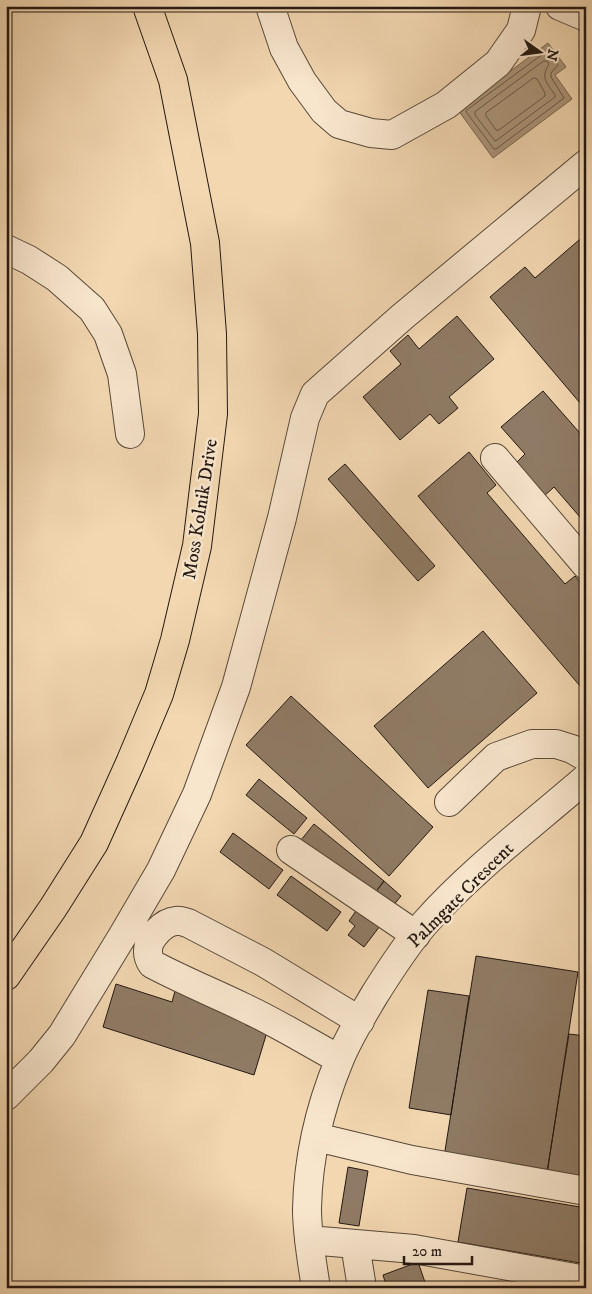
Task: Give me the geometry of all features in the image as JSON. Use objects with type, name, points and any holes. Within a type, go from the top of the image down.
[{"type":"main road","name":"Moss Kolnik Drive","points":[[6,976],[53,908],[94,843],[130,764],[159,694],[175,640],[197,546],[213,414],[212,334],[205,243],[173,80],[147,6]]},
{"type":"street","points":[[270,6],[284,48],[302,81],[324,111],[339,124],[371,133],[392,134],[446,105],[498,64],[522,30],[527,6]]},
{"type":"street","points":[[560,6],[586,17]]},
{"type":"street","points":[[6,1096],[41,1061],[67,1027],[161,870],[197,794],[236,687],[282,518],[305,418],[315,394],[402,317],[586,164]]},
{"type":"street","points":[[6,249],[29,260],[56,278],[92,309],[108,334],[122,374],[130,434]]},
{"type":"street","points":[[495,458],[586,565]]},
{"type":"street","points":[[450,802],[496,757],[532,744],[556,744],[572,749],[586,757]]},
{"type":"street","name":"Palmgate Crescent","points":[[316,1288],[307,1210],[309,1175],[325,1099],[339,1060],[360,1020],[403,950],[426,922],[478,872],[583,786]]},
{"type":"street","points":[[291,850],[416,935]]},
{"type":"street","points":[[339,1060],[245,1008],[188,983],[152,964],[148,953],[149,942],[159,930],[169,923],[178,920],[188,923],[263,962],[360,1020]]},
{"type":"street","points":[[316,1138],[421,1162],[586,1191]]},
{"type":"street","points":[[309,1240],[414,1249],[586,1280]]},
{"type":"street","points":[[355,1244],[362,1288]]},
{"type":"water","points":[[548,43],[566,67],[555,75],[572,99],[493,158],[458,110]]},
{"type":"building","points":[[586,234],[586,410],[490,297],[525,267],[535,278]]},
{"type":"building","points":[[457,316],[494,359],[449,397],[458,408],[439,424],[430,414],[400,440],[363,397],[401,364],[390,351],[408,335],[419,349]]},
{"type":"building","points":[[543,391],[586,440],[586,524],[554,487],[543,497],[515,464],[525,454],[501,427]]},
{"type":"building","points":[[469,452],[496,485],[487,493],[565,584],[575,576],[586,589],[586,693],[418,496]]},
{"type":"building","points":[[345,464],[435,566],[418,581],[328,479]]},
{"type":"building","points":[[483,631],[537,693],[428,788],[374,726]]},
{"type":"building","points":[[291,696],[433,827],[389,876],[246,745]]},
{"type":"building","points":[[259,779],[307,818],[294,834],[246,795]]},
{"type":"building","points":[[314,824],[384,881],[371,898],[301,840]]},
{"type":"building","points":[[233,833],[283,870],[269,889],[220,852]]},
{"type":"building","points":[[291,876],[341,912],[327,931],[277,895]]},
{"type":"building","points":[[384,881],[401,896],[388,912],[371,898]]},
{"type":"building","points":[[360,905],[383,922],[364,947],[348,935],[355,926],[349,921]]},
{"type":"building","points":[[476,956],[578,972],[547,1173],[444,1157]]},
{"type":"building","points":[[116,984],[172,1002],[175,991],[249,1015],[246,1025],[267,1032],[254,1075],[103,1027]]},
{"type":"building","points":[[428,990],[469,996],[451,1115],[409,1108]]},
{"type":"building","points":[[569,1034],[586,1036],[586,1179],[547,1173]]},
{"type":"building","points":[[348,1167],[368,1171],[359,1226],[339,1223]]},
{"type":"building","points":[[467,1188],[586,1208],[586,1264],[458,1242]]},
{"type":"building","points":[[418,1262],[427,1288],[387,1288],[383,1275]]}]
